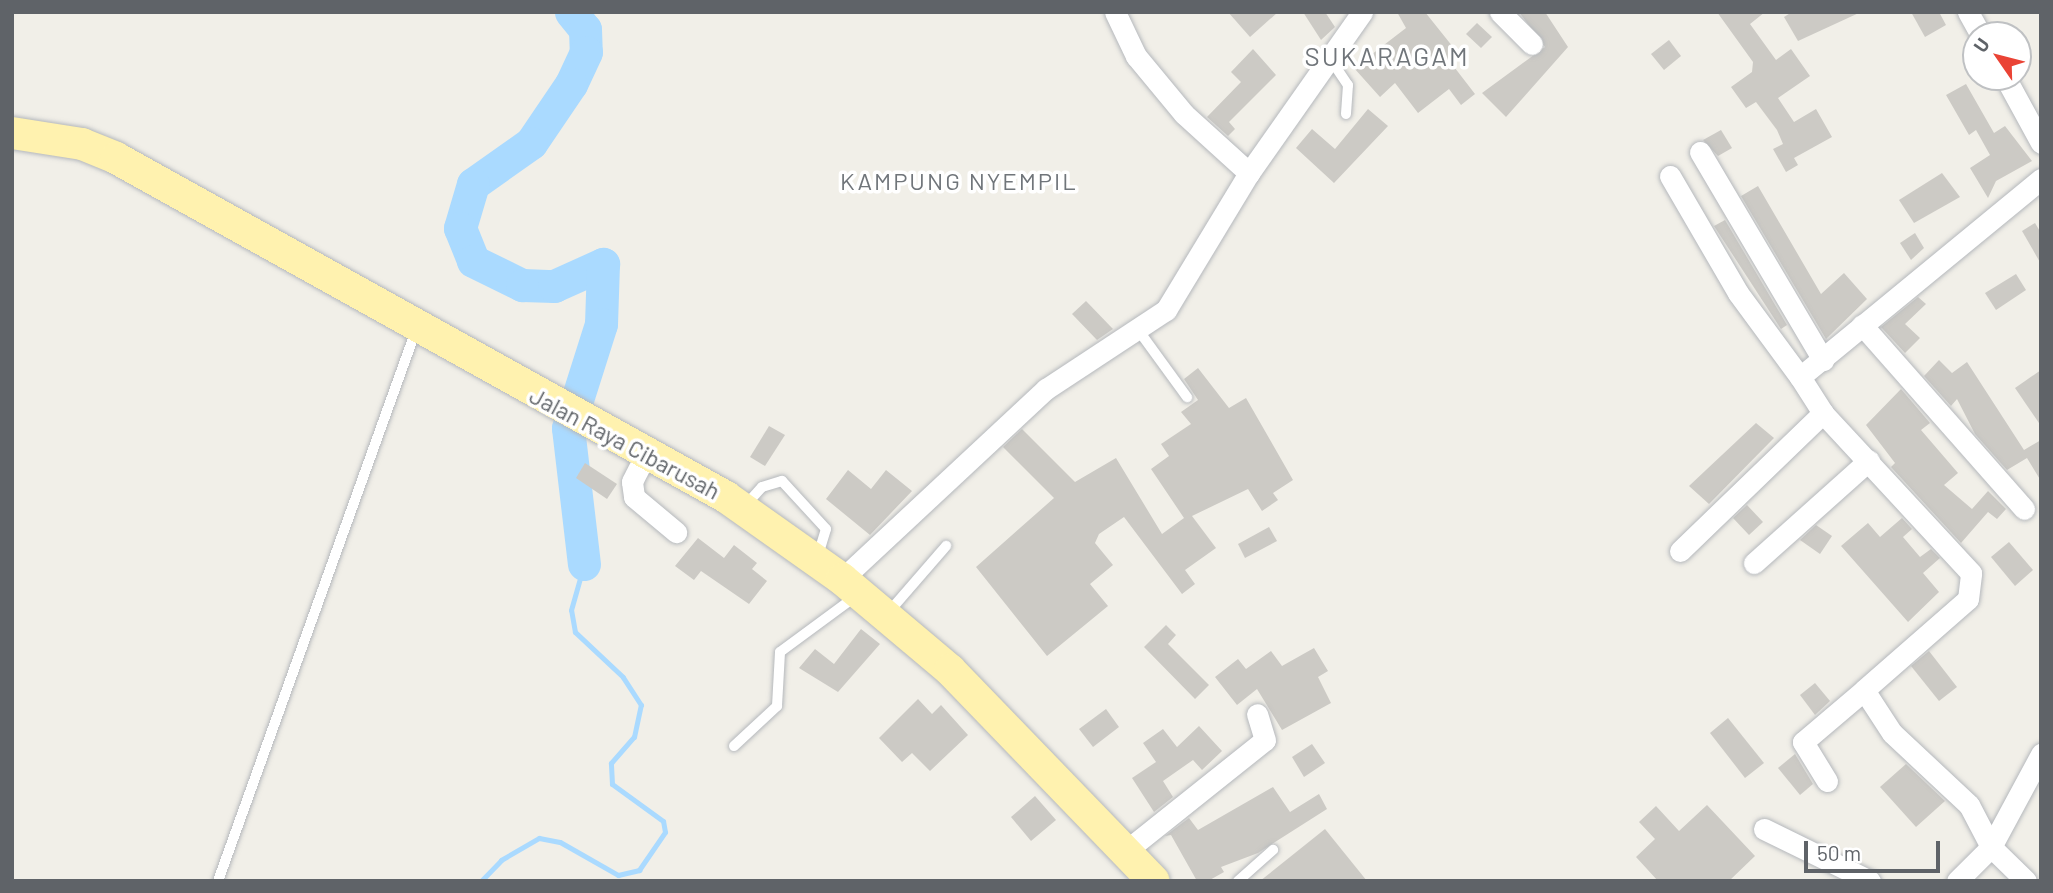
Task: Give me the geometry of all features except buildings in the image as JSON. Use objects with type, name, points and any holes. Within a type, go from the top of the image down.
[{"type":"main road","name":"Jalan Raya Cibarusah","points":[[12,133],[102,152],[418,325],[559,408],[743,509],[816,560],[886,615],[984,700],[1154,881]]},
{"type":"street","points":[[1115,12],[1152,75],[1249,173]]},
{"type":"street","points":[[1500,12],[1532,44]]},
{"type":"street","points":[[850,587],[1046,389],[1139,331],[1175,299],[1249,173],[1329,57],[1353,17]]},
{"type":"street","points":[[2013,91],[2041,143]]},
{"type":"street","points":[[1700,152],[1822,360]]},
{"type":"street","points":[[1670,176],[1738,293],[1823,413],[1971,573],[1973,588],[1803,743],[1828,781]]},
{"type":"street","points":[[1800,377],[2041,179]]},
{"type":"street","points":[[1863,325],[2024,509]]},
{"type":"street","points":[[1680,551],[1823,413]]},
{"type":"street","points":[[646,454],[632,482],[634,498],[676,531]]},
{"type":"street","points":[[1754,563],[1869,460]]},
{"type":"street","points":[[1864,690],[1892,733],[1969,805],[1991,847],[2026,881]]},
{"type":"street","points":[[1127,850],[1265,740],[1257,714]]},
{"type":"street","points":[[1957,881],[1991,847],[2041,754]]},
{"type":"street","points":[[1764,829],[1870,881]]},
{"type":"lane","points":[[1329,57],[1348,85],[1346,114]]},
{"type":"lane","points":[[218,881],[418,325]]},
{"type":"lane","points":[[1139,331],[1187,397]]},
{"type":"lane","points":[[743,509],[762,487],[782,481],[826,529],[816,560]]},
{"type":"lane","points":[[886,615],[946,547]]},
{"type":"lane","points":[[734,746],[777,706],[780,652],[850,587]]},
{"type":"lane","points":[[1238,881],[1273,850]]},
{"type":"waterway","points":[[571,12],[585,29],[586,52],[571,84],[531,143],[473,184],[460,228],[473,261],[522,285],[554,286],[603,264],[601,324],[568,428],[584,564]]},
{"type":"waterway","points":[[481,881],[501,860],[539,838],[560,842],[618,875],[639,870],[665,832],[663,821],[612,784],[611,763],[634,737],[641,705],[623,677],[575,632],[571,610],[584,564]]},
{"type":"waterway","points":[[320,881],[331,881]]},
{"type":"district","name":"SUKARAGAM","points":[[1387,56]]},
{"type":"district","name":"KAMPUNG NYEMPIL","points":[[959,181]]}]
